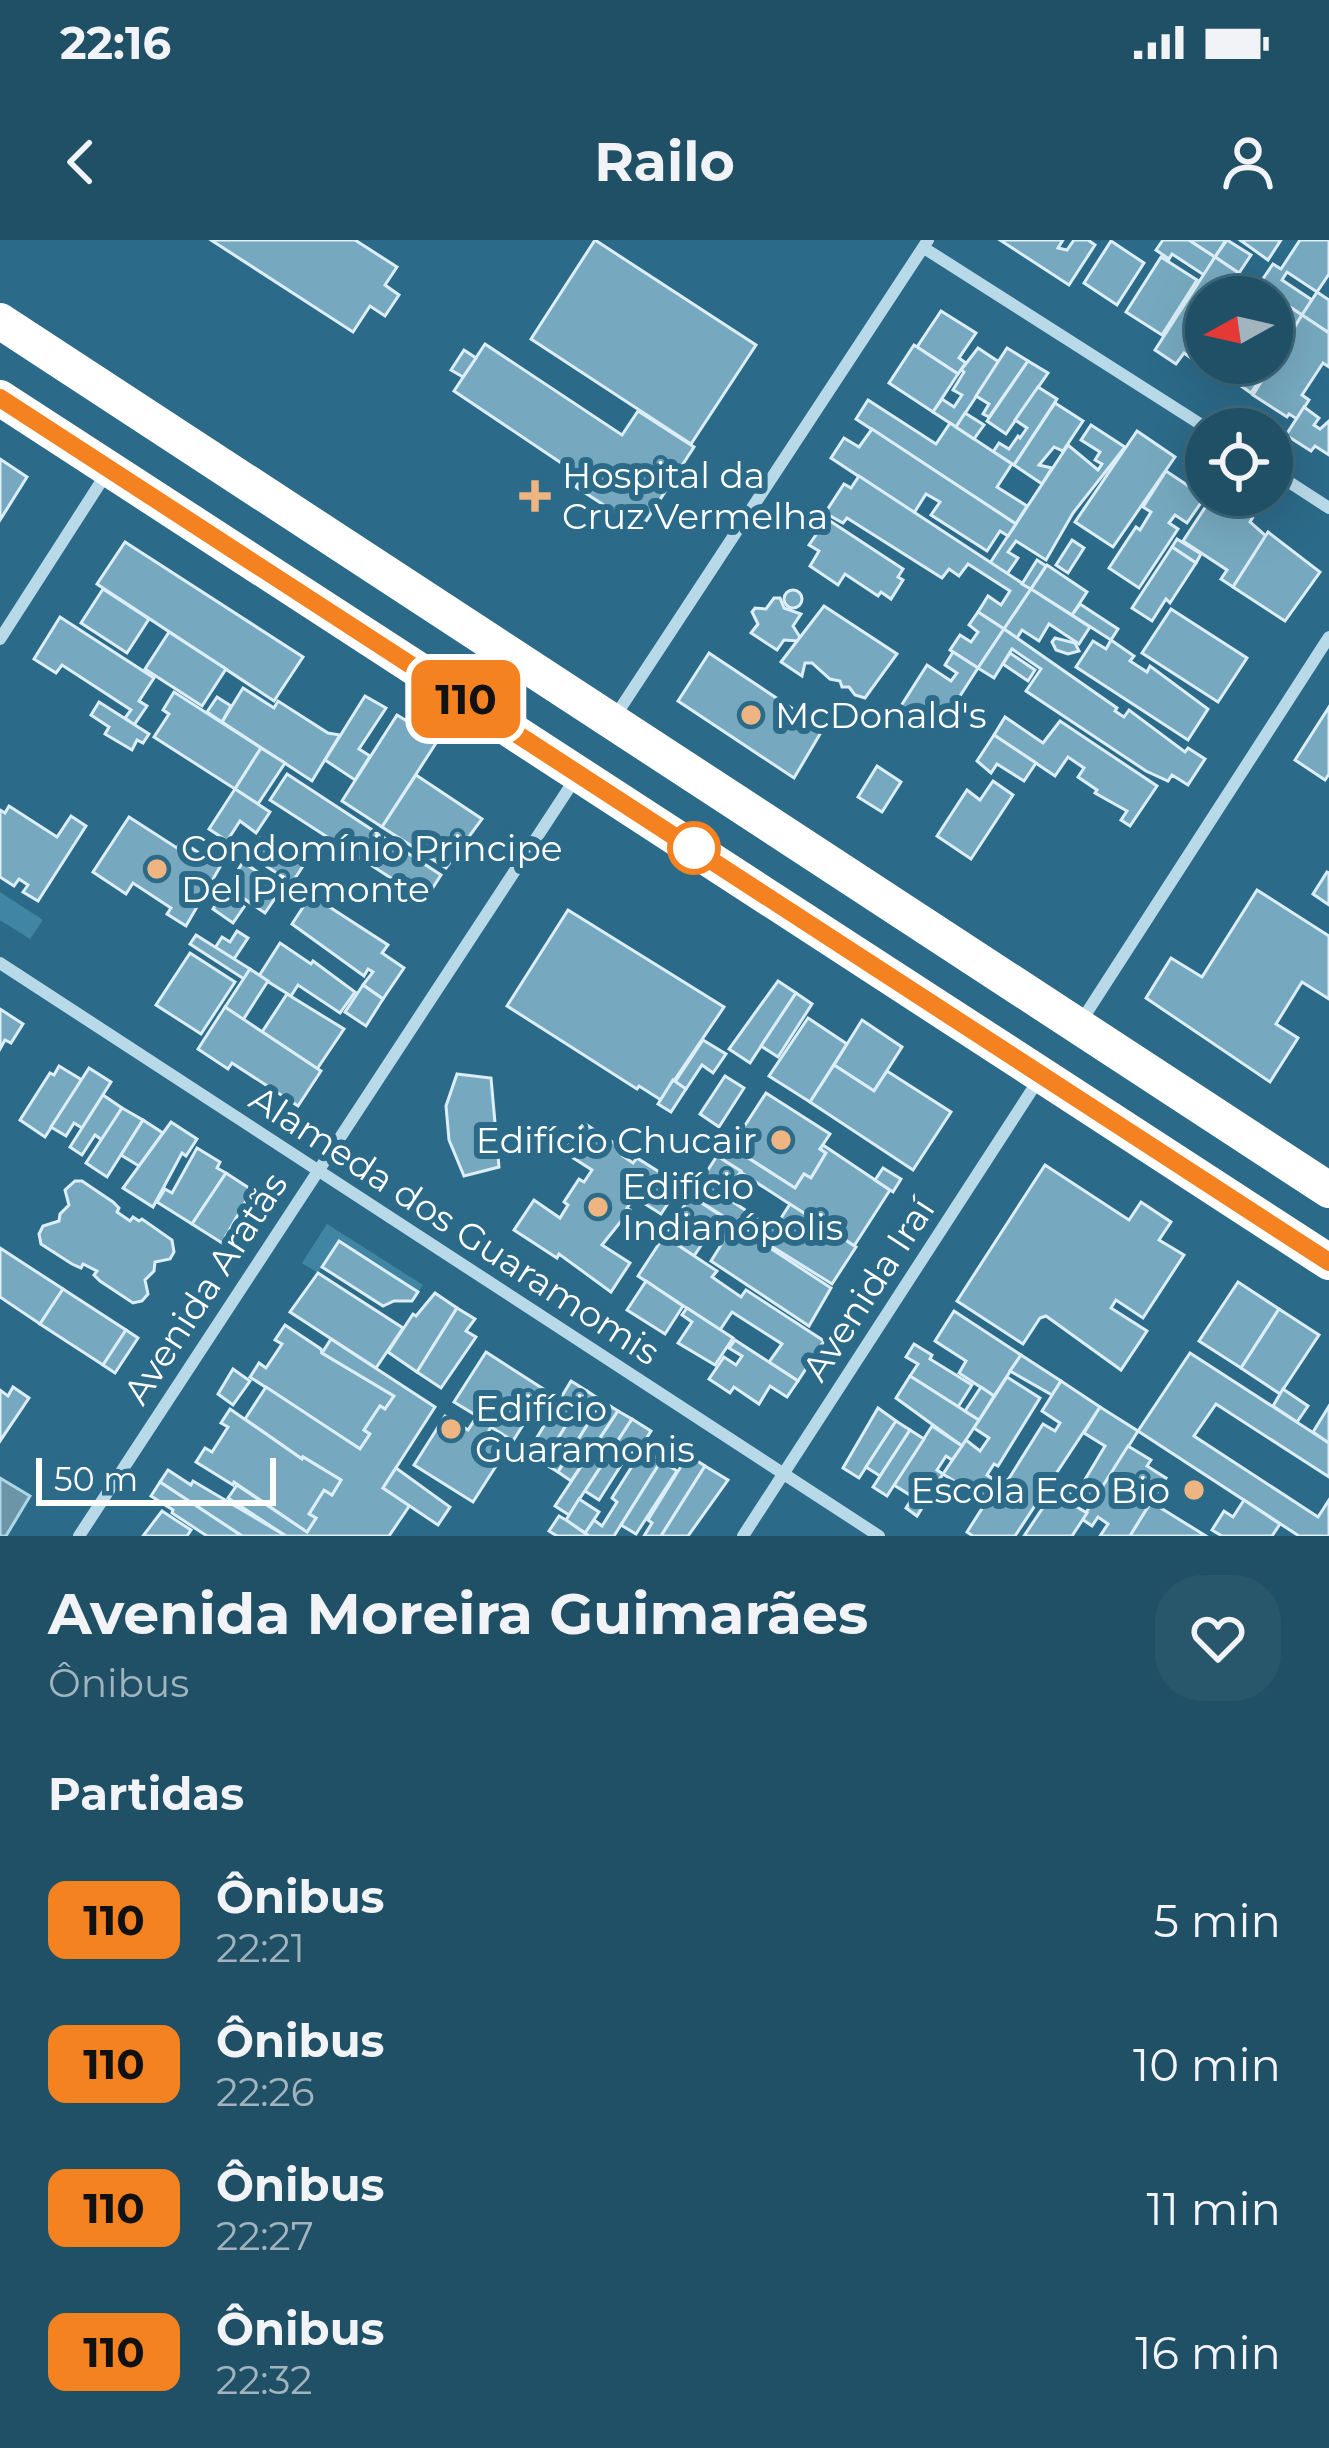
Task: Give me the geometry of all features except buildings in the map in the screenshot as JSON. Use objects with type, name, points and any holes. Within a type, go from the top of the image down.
[{"type":"highway","points":[[0,321],[1329,1190]]},
{"type":"highway","points":[[0,398],[1329,1262]]},
{"type":"street","points":[[612,722],[926,244],[1185,414]]},
{"type":"street","points":[[0,639],[110,468]]},
{"type":"street","points":[[1293,485],[1329,508]]},
{"type":"street","points":[[1078,1026],[1329,637]]},
{"type":"street","name":"Avenida Aratãs","points":[[79,1536],[579,773]]},
{"type":"street","name":"Alameda dos Guaramomis","points":[[0,963],[879,1536]]},
{"type":"street","name":"Avenida Iraí","points":[[743,1536],[1042,1074]]},
{"type":"shaded area","points":[[0,892],[43,920],[30,939],[0,920]]},
{"type":"shaded area","points":[[327,1224],[423,1285],[418,1292],[340,1241],[318,1273],[302,1263]]},
{"type":"shaded area","points":[[0,1478],[30,1496],[6,1536],[0,1536]]},
{"type":"bus line","name":"110","points":[[0,398],[1329,1262]]},
{"type":"place","name":"Hospital da Cruz Vermelha","points":[[535,496]]},
{"type":"place","name":"McDonald's","points":[[751,715]]},
{"type":"place","name":"Condomínio Principe Del Piemonte","points":[[157,869]]},
{"type":"place","name":"Edifício Chucair","points":[[781,1140]]},
{"type":"place","name":"Edifício Indianópolis","points":[[598,1207]]},
{"type":"place","name":"Edifício Guaramonis","points":[[451,1429]]},
{"type":"place","name":"Escola Eco Bio","points":[[1194,1490]]}]
